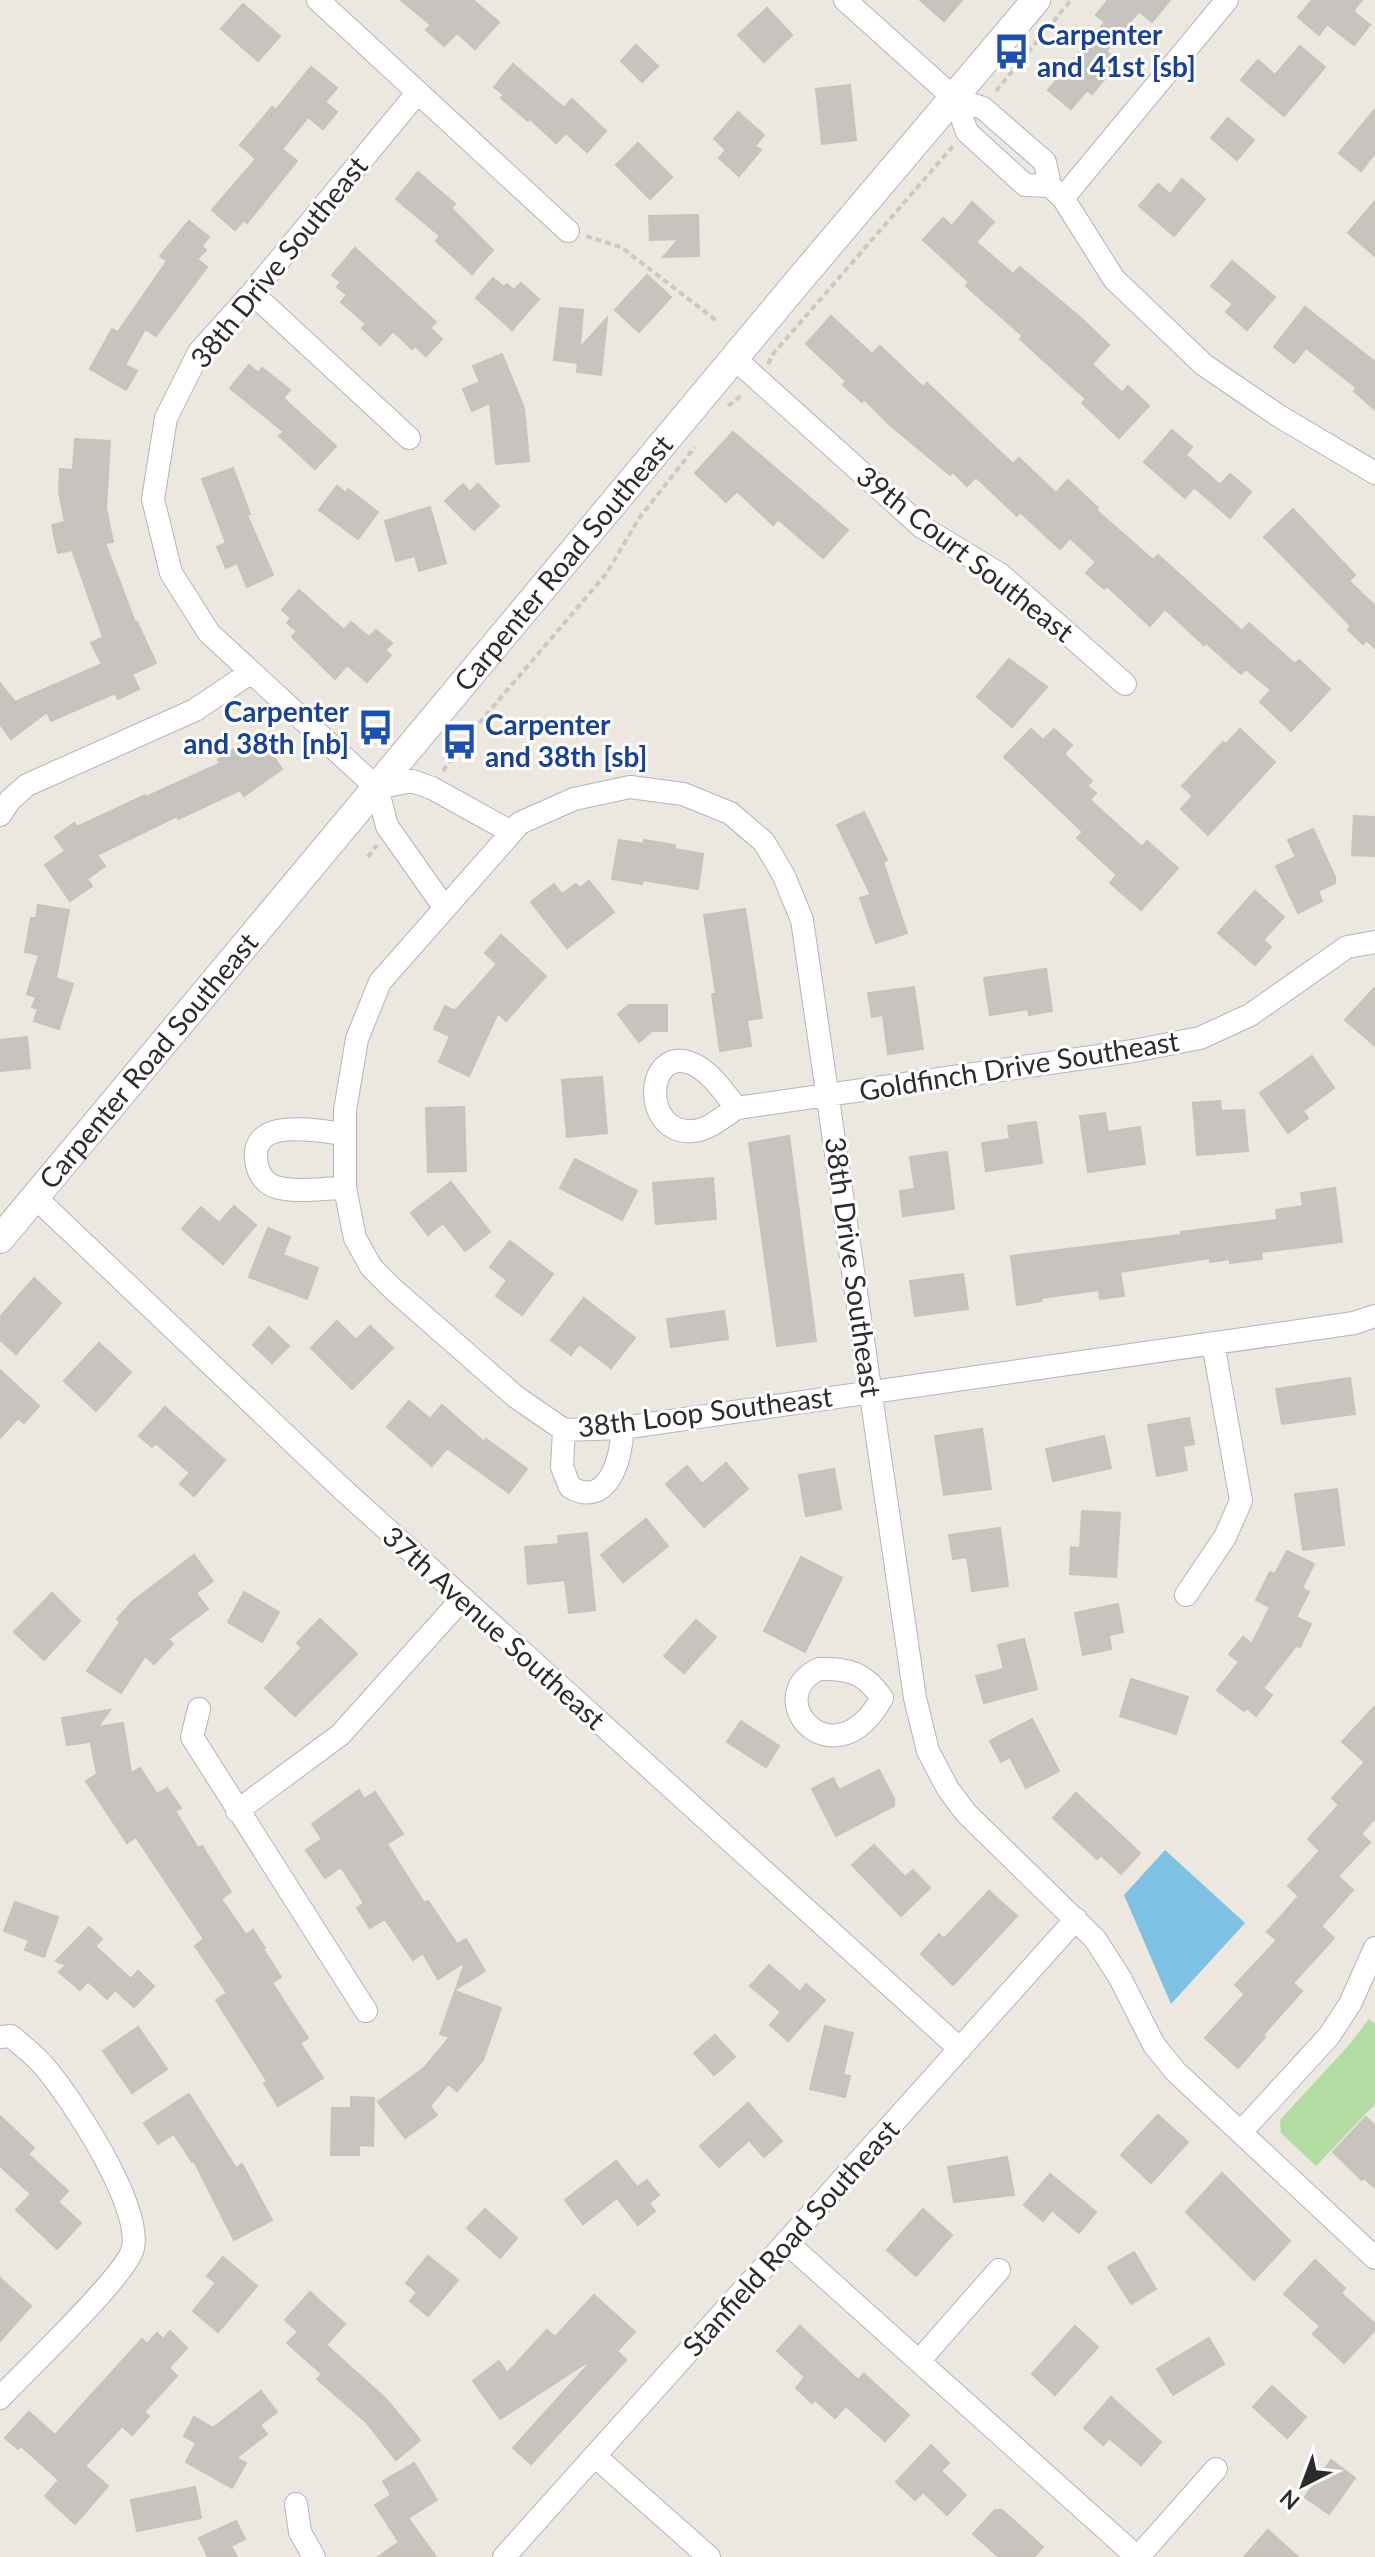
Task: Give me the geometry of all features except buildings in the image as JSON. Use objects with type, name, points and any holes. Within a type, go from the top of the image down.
[{"type":"street","points":[[318,0],[568,231]]},
{"type":"street","points":[[845,0],[955,99],[983,108],[1045,162],[1056,192],[1114,279],[1204,365],[1279,416],[1375,473]]},
{"type":"street","name":"Carpenter Road Southeast","points":[[0,1239],[1036,0]]},
{"type":"street","points":[[1056,192],[1227,0]]},
{"type":"street","name":"38th Drive Southeast","points":[[377,788],[209,633],[171,573],[153,499],[166,418],[199,352],[252,293],[418,92]]},
{"type":"street","points":[[252,293],[409,438]]},
{"type":"street","name":"39th Court Southeast","points":[[734,358],[922,527],[1001,575],[1125,684]]},
{"type":"street","points":[[0,815],[10,800],[27,785],[195,710],[250,673]]},
{"type":"street","points":[[444,907],[387,826],[377,788],[412,781],[436,790],[511,832]]},
{"type":"street","name":"38th Drive Southeast","points":[[444,907],[520,823],[574,799],[630,787],[683,794],[730,813],[764,842],[784,876],[802,920],[915,1698],[928,1751],[948,1789],[966,1813],[1076,1919],[1108,1958],[1144,2028],[1165,2059],[1375,2258]]},
{"type":"street","name":"38th Loop Southeast","points":[[444,907],[380,982],[357,1039],[344,1134],[345,1188],[355,1238],[371,1267],[516,1397],[564,1430],[622,1428],[870,1391]]},
{"type":"street","name":"Goldfinch Drive Southeast","points":[[737,1108],[1133,1051],[1200,1038],[1250,1015],[1347,947],[1375,942]]},
{"type":"street","points":[[344,1134],[287,1128],[275,1130],[264,1137],[257,1147],[256,1160],[259,1172],[267,1182],[278,1188],[345,1188]]},
{"type":"street","name":"37th Avenue Southeast","points":[[36,1198],[315,1464],[960,2049]]},
{"type":"street","points":[[870,1391],[1354,1323],[1375,1316]]},
{"type":"street","points":[[1186,1595],[1225,1537],[1241,1501],[1213,1343]]},
{"type":"street","points":[[564,1430],[563,1475],[570,1487],[584,1492],[602,1487],[611,1477],[623,1447],[622,1428]]},
{"type":"street","points":[[237,1811],[340,1735],[462,1599]]},
{"type":"street","points":[[882,1698],[915,1698]]},
{"type":"street","points":[[199,1709],[192,1737],[366,2011]]},
{"type":"street","name":"Stanfield Road Southeast","points":[[504,2557],[1076,1919]]},
{"type":"street","points":[[1241,2132],[1329,2036],[1350,2004],[1375,1948]]},
{"type":"street","points":[[0,2037],[11,2036],[41,2062],[79,2112],[130,2211],[133,2248],[113,2280],[0,2398]]},
{"type":"street","points":[[786,2242],[1138,2557],[1216,2469]]},
{"type":"street","points":[[919,2361],[999,2270]]},
{"type":"street","points":[[596,2457],[709,2557]]},
{"type":"street","points":[[296,2504],[300,2532],[314,2557]]},
{"type":"path","points":[[568,231],[621,247],[717,321]]},
{"type":"green space","points":[[1369,2019],[1375,2024],[1375,2104],[1316,2166],[1281,2133],[1280,2120]]},
{"type":"water","points":[[1165,1850],[1245,1923],[1171,2004],[1124,1895]]},
{"type":"place","name":"Carpenter and 41st [sb]","points":[[1011,51]]},
{"type":"place","name":"Carpenter and 38th [nb]","points":[[375,728]]},
{"type":"place","name":"Carpenter and 38th [sb]","points":[[459,741]]}]
